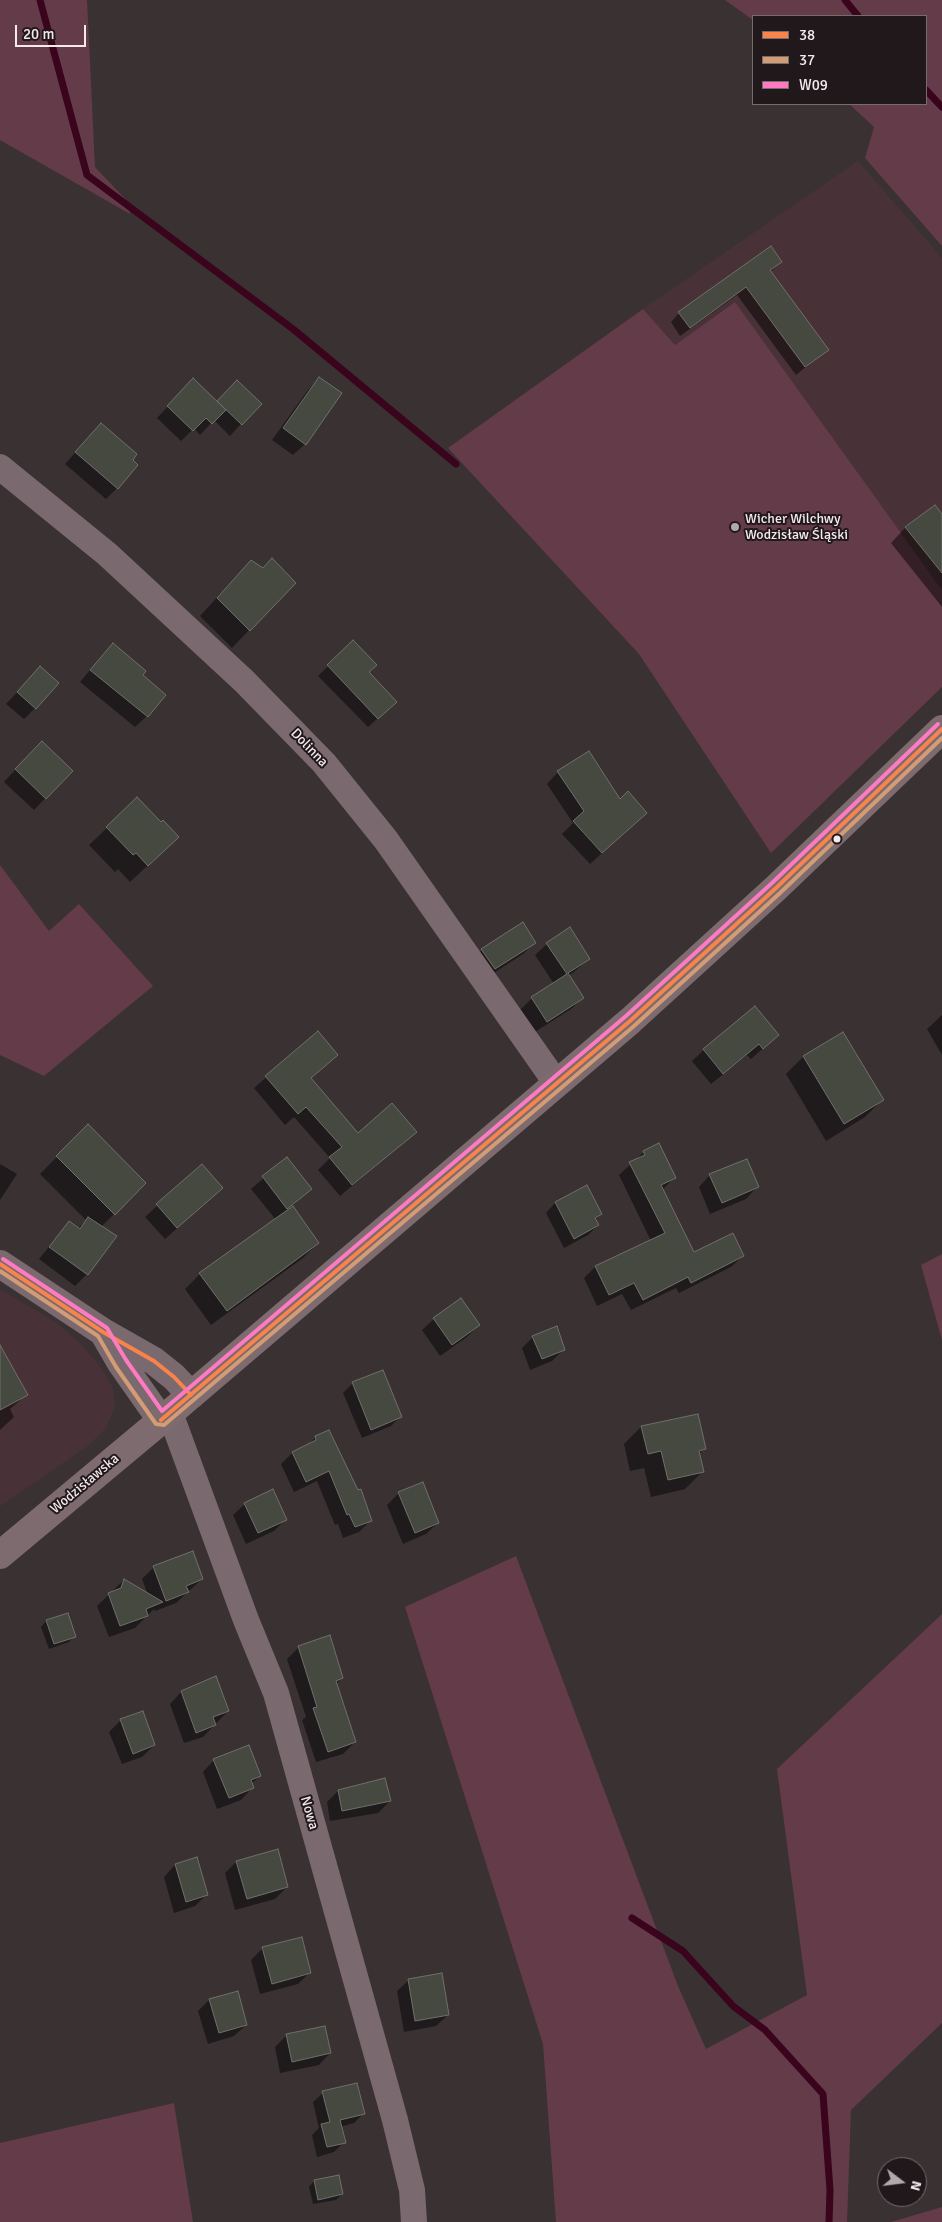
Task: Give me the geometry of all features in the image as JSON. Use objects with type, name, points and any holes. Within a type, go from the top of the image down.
[{"type":"main road","name":"Wodzisławska","points":[[0,1555],[166,1417],[557,1084],[714,945],[942,729]]},
{"type":"street","name":"Dolinna","points":[[0,467],[107,554],[244,682],[324,763],[386,840],[557,1084]]},
{"type":"street","points":[[0,1264],[103,1332],[154,1361],[174,1376],[191,1395]]},
{"type":"street","points":[[103,1332],[121,1363],[166,1417]]},
{"type":"street","name":"Nowa","points":[[166,1417],[276,1693],[395,2120],[412,2190],[414,2222]]},
{"type":"shaded area","points":[[0,0],[87,0],[95,167],[128,202],[130,214],[0,140]]},
{"type":"shaded area","points":[[725,0],[942,0],[942,246],[865,158],[874,127],[850,105],[927,105],[927,15],[752,15],[752,19]]},
{"type":"shaded area","points":[[858,161],[942,258],[942,590],[735,302],[675,345],[643,309]]},
{"type":"shaded area","name":"Wicher Wilchwy Wodzisław Śląski","points":[[735,302],[942,590],[942,687],[771,853],[639,654],[448,448],[643,309],[675,345]]},
{"type":"shaded area","points":[[0,865],[49,931],[79,904],[153,986],[44,1076],[0,1055]]},
{"type":"shaded area","points":[[942,1254],[942,1340],[921,1265]]},
{"type":"shaded area","points":[[0,1289],[57,1323],[82,1345],[102,1369],[113,1388],[115,1407],[106,1428],[88,1446],[0,1506]]},
{"type":"shaded area","points":[[516,1556],[678,1986],[706,2049],[807,1995],[777,1769],[942,1614],[942,2023],[851,2110],[847,2222],[556,2222],[543,2044],[405,1607]]},
{"type":"shaded area","points":[[174,2103],[193,2222],[0,2222],[0,2143]]},
{"type":"shaded area","points":[[942,2207],[942,2222],[891,2222]]},
{"type":"building","points":[[771,246],[782,262],[770,270],[829,350],[805,367],[746,287],[690,328],[678,312]]},
{"type":"building","points":[[319,377],[342,393],[306,445],[283,428]]},
{"type":"building","points":[[193,378],[226,410],[212,424],[206,418],[193,431],[167,406]]},
{"type":"building","points":[[237,380],[262,404],[242,425],[217,401]]},
{"type":"building","points":[[101,423],[137,454],[133,460],[138,465],[118,489],[75,452]]},
{"type":"building","points":[[935,505],[942,514],[942,573],[905,527]]},
{"type":"building","points":[[272,558],[296,583],[250,631],[217,598],[251,560],[263,568]]},
{"type":"building","points":[[353,640],[377,665],[369,672],[397,702],[378,719],[327,665]]},
{"type":"building","points":[[113,643],[146,671],[143,675],[166,695],[148,717],[90,670]]},
{"type":"building","points":[[40,666],[59,683],[36,709],[17,692]]},
{"type":"building","points":[[42,741],[73,771],[46,799],[15,769]]},
{"type":"building","points":[[589,751],[620,799],[628,791],[647,813],[602,853],[573,821],[584,811],[557,771]]},
{"type":"building","points":[[137,797],[161,822],[163,820],[179,837],[148,866],[136,853],[133,855],[106,827]]},
{"type":"building","points":[[523,922],[536,943],[495,969],[481,949]]},
{"type":"building","points":[[570,927],[590,959],[568,973],[584,998],[547,1022],[531,997],[567,974],[546,943]]},
{"type":"building","points":[[755,1006],[779,1035],[763,1049],[759,1044],[723,1074],[703,1049]]},
{"type":"building","points":[[318,1031],[338,1055],[311,1078],[358,1133],[392,1103],[417,1132],[352,1185],[329,1157],[342,1147],[306,1107],[298,1114],[265,1076]]},
{"type":"building","points":[[843,1032],[884,1100],[844,1124],[803,1056]]},
{"type":"building","points":[[88,1124],[146,1183],[115,1215],[56,1156]]},
{"type":"building","points":[[659,1143],[676,1178],[661,1185],[694,1252],[733,1233],[744,1256],[691,1283],[688,1277],[643,1300],[634,1283],[609,1295],[595,1266],[665,1233],[629,1162],[645,1155],[643,1151]]},
{"type":"building","points":[[287,1157],[312,1189],[287,1209],[262,1176]]},
{"type":"building","points":[[747,1159],[759,1187],[722,1203],[709,1174]]},
{"type":"building","points":[[202,1164],[223,1188],[177,1228],[156,1204]]},
{"type":"building","points":[[587,1185],[602,1214],[595,1218],[599,1225],[574,1239],[555,1202]]},
{"type":"building","points":[[293,1206],[319,1243],[227,1311],[199,1273]]},
{"type":"building","points":[[88,1217],[117,1236],[88,1275],[49,1247],[69,1221],[80,1229]]},
{"type":"building","points":[[461,1298],[480,1325],[452,1345],[433,1318]]},
{"type":"building","points":[[557,1326],[565,1350],[542,1359],[532,1336]]},
{"type":"building","points":[[0,1345],[28,1395],[0,1410]]},
{"type":"building","points":[[383,1370],[402,1417],[371,1430],[352,1382]]},
{"type":"building","points":[[698,1414],[706,1449],[699,1451],[704,1472],[668,1480],[661,1451],[648,1454],[641,1426]]},
{"type":"building","points":[[329,1430],[358,1490],[361,1489],[372,1521],[355,1527],[349,1514],[347,1515],[329,1471],[306,1482],[292,1452],[316,1440],[315,1436]]},
{"type":"building","points":[[423,1482],[439,1523],[415,1533],[398,1492]]},
{"type":"building","points":[[273,1489],[287,1520],[258,1533],[244,1503]]},
{"type":"building","points":[[193,1551],[203,1579],[186,1586],[189,1592],[166,1601],[153,1566]]},
{"type":"building","points":[[124,1579],[163,1602],[146,1609],[148,1616],[120,1626],[108,1593],[121,1588]]},
{"type":"building","points":[[68,1613],[76,1637],[54,1644],[46,1620]]},
{"type":"building","points":[[330,1635],[343,1678],[336,1681],[356,1742],[328,1752],[313,1708],[317,1707],[298,1646]]},
{"type":"building","points":[[216,1676],[229,1711],[213,1717],[216,1725],[196,1733],[181,1691]]},
{"type":"building","points":[[143,1711],[155,1745],[133,1754],[120,1719]]},
{"type":"building","points":[[249,1745],[261,1776],[251,1780],[254,1788],[229,1798],[213,1759]]},
{"type":"building","points":[[385,1778],[391,1801],[342,1811],[338,1790]]},
{"type":"building","points":[[278,1849],[288,1887],[247,1899],[236,1861]]},
{"type":"building","points":[[197,1857],[208,1895],[186,1902],[175,1864]]},
{"type":"building","points":[[302,1937],[311,1973],[272,1984],[262,1947]]},
{"type":"building","points":[[442,1973],[449,2015],[415,2021],[408,1979]]},
{"type":"building","points":[[238,1991],[247,2025],[219,2033],[209,1999]]},
{"type":"building","points":[[325,2026],[331,2053],[292,2062],[286,2034]]},
{"type":"building","points":[[357,2083],[365,2114],[340,2120],[346,2143],[327,2147],[321,2124],[330,2122],[322,2091]]},
{"type":"building","points":[[339,2175],[343,2194],[318,2200],[314,2180]]},
{"type":"waterway","points":[[40,0],[87,175],[293,329],[456,464]]},
{"type":"waterway","points":[[845,0],[857,15]]},
{"type":"waterway","points":[[927,91],[942,107]]},
{"type":"waterway","points":[[632,1918],[683,1951],[733,2006],[765,2030],[823,2094],[830,2190],[829,2222]]},
{"type":"transit line","name":"W09","points":[[3,1259],[107,1328],[126,1360],[162,1411],[626,1016],[772,883],[938,724]]},
{"type":"transit line","name":"38","points":[[161,1420],[630,1021],[776,888],[942,729]]},
{"type":"transit line","name":"37","points":[[0,1271],[98,1336],[116,1367],[156,1424],[164,1425],[634,1026],[780,893],[942,738]]},
{"type":"transit line","name":"38","points":[[0,1264],[103,1332],[154,1361],[174,1377],[191,1395]]},
{"type":"place","name":"Wicher Wilchwy Wodzisław Śląski","points":[[735,527]]}]
